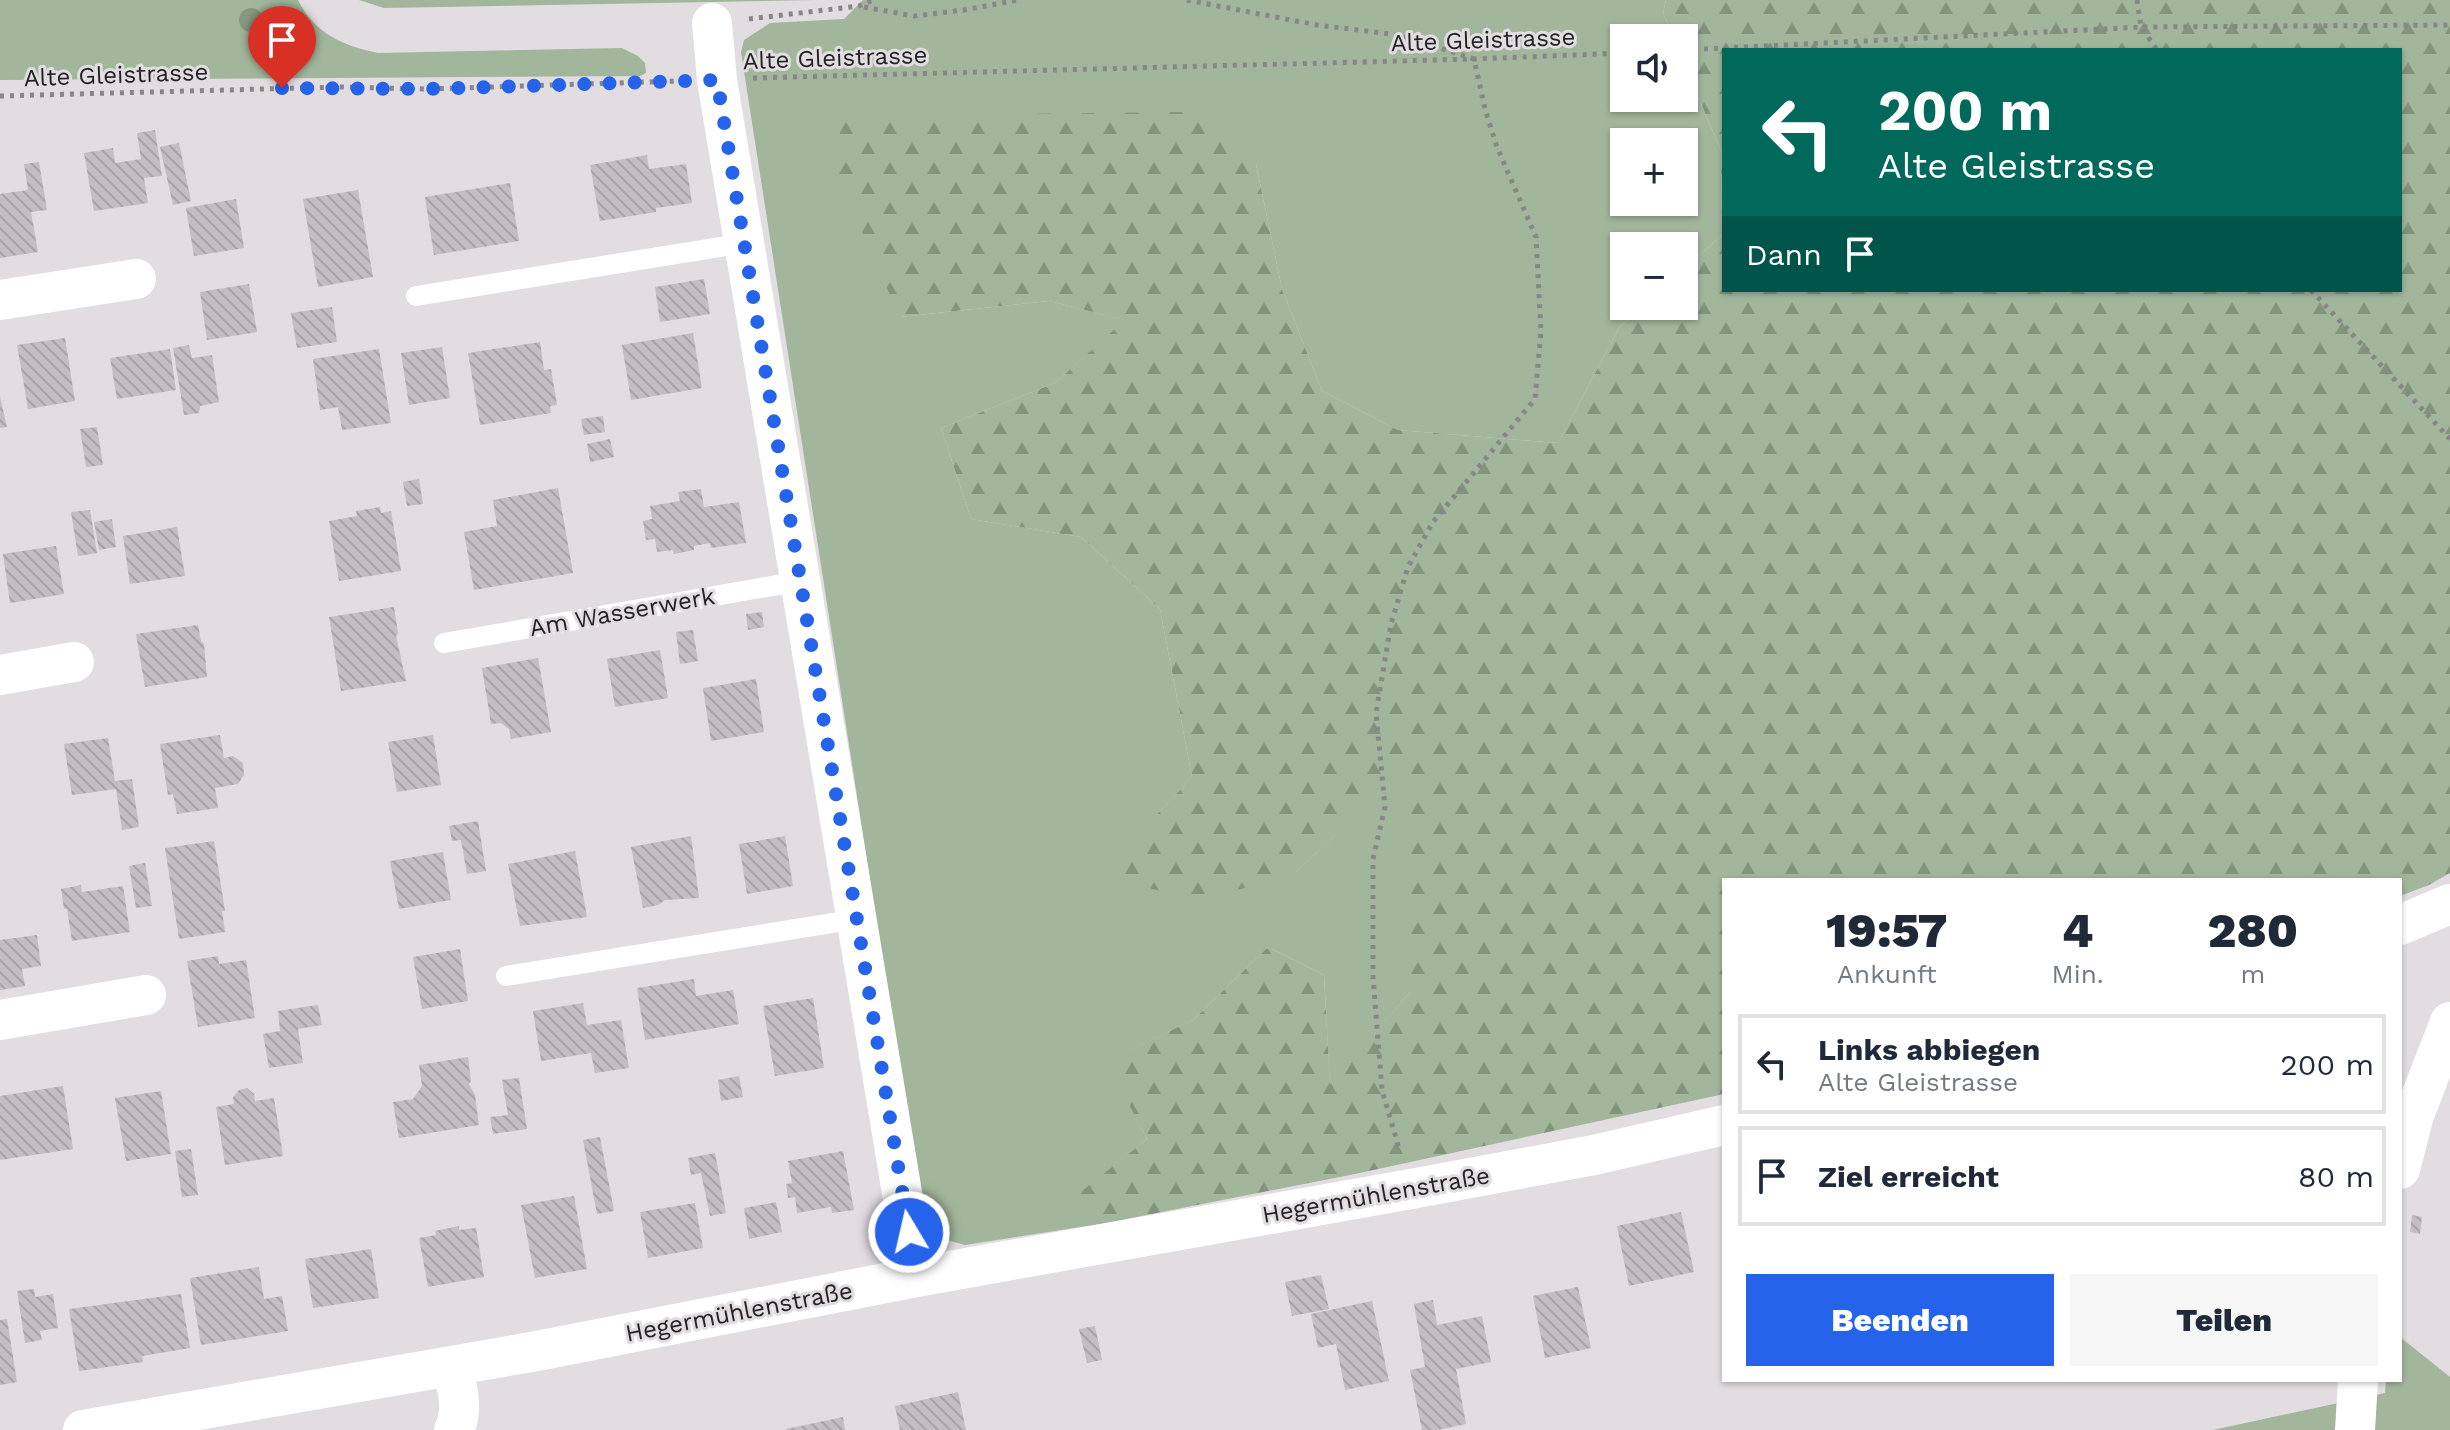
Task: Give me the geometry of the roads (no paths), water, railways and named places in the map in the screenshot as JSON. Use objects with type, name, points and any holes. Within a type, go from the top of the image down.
[{"type":"street","points":[[712,23],[717,80],[916,1277]]},
{"type":"street","points":[[0,300],[136,279]]},
{"type":"street","points":[[0,675],[74,662]]},
{"type":"street","points":[[2402,924],[2450,904]]},
{"type":"street","points":[[0,1020],[146,995]]},
{"type":"street","points":[[2402,1161],[2414,1115],[2450,1022]]},
{"type":"street","name":"Hegermühlenstraße","points":[[83,1430],[452,1366],[916,1277],[1594,1155],[1722,1125]]},
{"type":"street","points":[[452,1366],[458,1391],[459,1420],[454,1430]]},
{"type":"street","points":[[2355,1430],[2358,1382]]},
{"type":"lane","points":[[416,296],[745,243]]},
{"type":"lane","name":"Am Wasserwerk","points":[[444,643],[801,581]]},
{"type":"lane","points":[[506,976],[857,919]]}]
